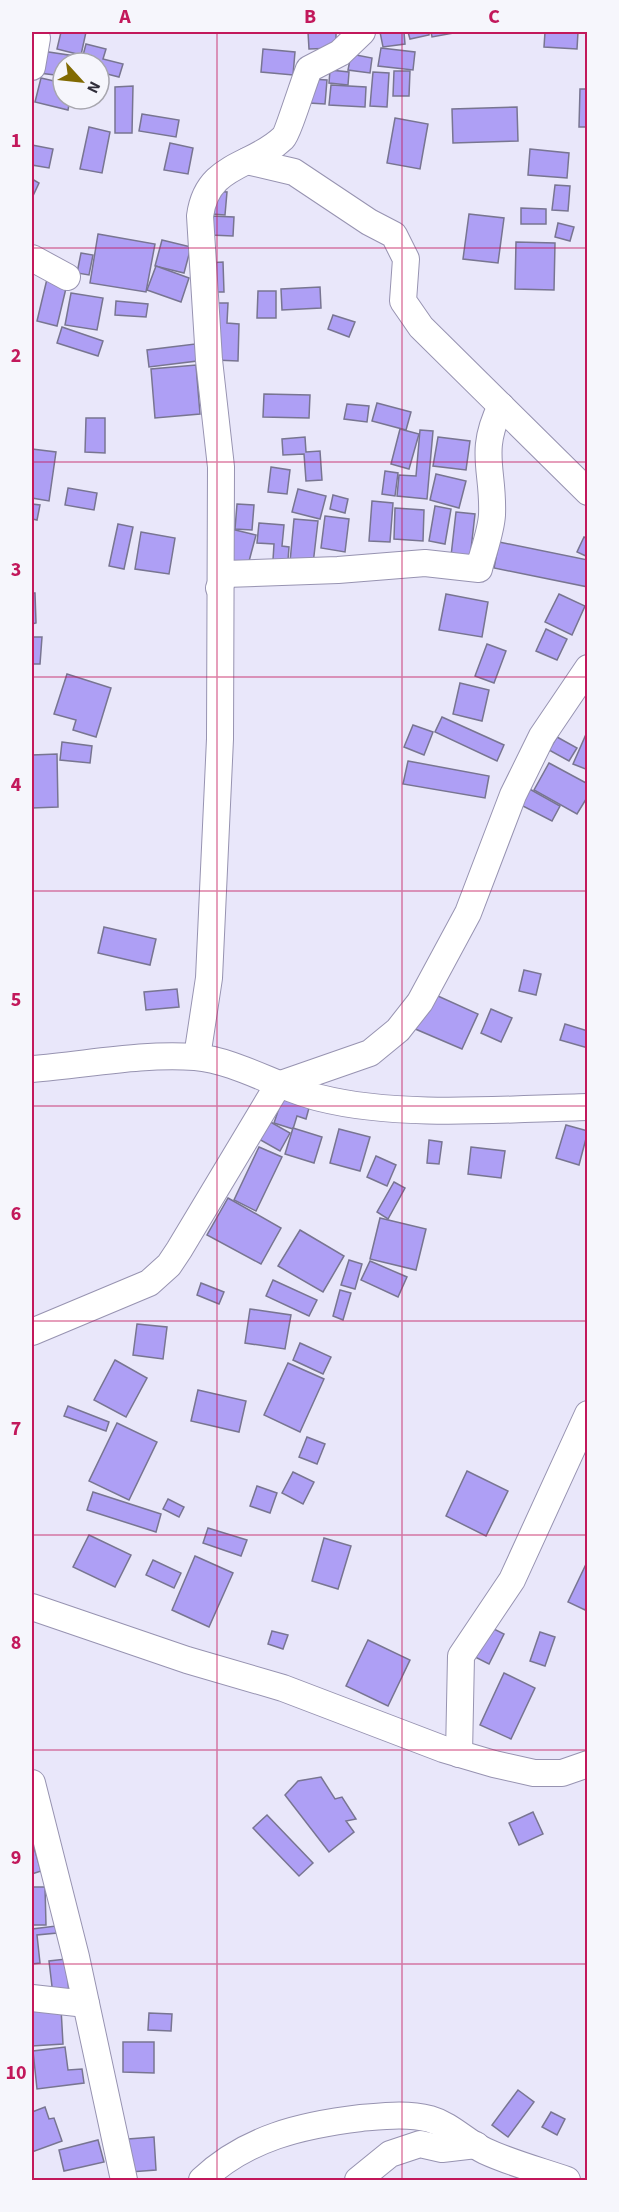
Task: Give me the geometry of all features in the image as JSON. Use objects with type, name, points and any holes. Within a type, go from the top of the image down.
[{"type":"street","points":[[32,67],[37,38],[35,32]]},
{"type":"street","points":[[197,1057],[209,978],[220,739],[221,467],[209,360],[200,216],[202,198],[211,183],[284,137],[309,69],[340,53],[362,32]]},
{"type":"street","points":[[247,160],[294,172],[369,222],[394,235],[406,259],[403,301],[421,327],[588,492]]},
{"type":"street","points":[[32,258],[67,277]]},
{"type":"street","points":[[219,588],[225,574],[328,571],[425,563],[479,569],[492,515],[487,461],[490,429],[501,406]]},
{"type":"street","points":[[32,1332],[149,1283],[159,1276],[179,1250],[278,1085],[370,1053],[398,1030],[420,1002],[468,913],[513,795],[537,746],[560,706],[588,668]]},
{"type":"street","points":[[32,1069],[165,1056],[197,1057],[320,1098],[372,1108],[588,1107]]},
{"type":"street","points":[[459,1754],[461,1656],[513,1580],[588,1414]]},
{"type":"street","points":[[32,1607],[187,1660],[283,1688],[459,1754],[534,1773],[562,1773],[588,1764]]},
{"type":"street","points":[[32,1783],[86,2004],[124,2181]]},
{"type":"street","points":[[32,1998],[86,2004]]},
{"type":"street","points":[[202,2181],[220,2163],[250,2146],[281,2133],[330,2122],[403,2115],[431,2120],[485,2151],[567,2181]]},
{"type":"street","points":[[358,2181],[390,2154],[420,2144],[442,2149],[476,2145]]},
{"type":"building","points":[[61,32],[86,32],[82,51],[57,49]]},
{"type":"building","points":[[308,32],[336,32],[336,48],[309,49]]},
{"type":"building","points":[[380,32],[404,32],[405,44],[383,47]]},
{"type":"building","points":[[408,32],[429,32],[429,35],[410,39]]},
{"type":"building","points":[[431,32],[459,32],[432,37]]},
{"type":"building","points":[[545,32],[578,32],[577,49],[544,47]]},
{"type":"building","points":[[86,44],[106,49],[105,51],[84,51]]},
{"type":"building","points":[[381,48],[415,52],[413,70],[378,66]]},
{"type":"building","points":[[263,49],[295,52],[293,75],[261,72]]},
{"type":"building","points":[[42,51],[51,52],[51,74],[39,73]]},
{"type":"building","points":[[351,54],[372,58],[370,73],[348,70]]},
{"type":"building","points":[[111,61],[123,64],[119,77],[111,75]]},
{"type":"building","points":[[330,70],[349,72],[348,85],[329,83]]},
{"type":"building","points":[[394,71],[410,71],[409,96],[393,96]]},
{"type":"building","points":[[373,72],[389,73],[387,107],[370,106]]},
{"type":"building","points":[[41,78],[51,80],[51,106],[35,102]]},
{"type":"building","points":[[311,79],[327,80],[325,104],[309,103]]},
{"type":"building","points":[[331,85],[366,87],[365,107],[329,105]]},
{"type":"building","points":[[133,86],[132,133],[115,133],[115,87]]},
{"type":"building","points":[[580,89],[588,89],[588,127],[579,127]]},
{"type":"building","points":[[517,107],[518,141],[453,143],[452,109]]},
{"type":"building","points":[[142,114],[179,120],[176,137],[139,131]]},
{"type":"building","points":[[395,118],[428,124],[420,169],[387,163]]},
{"type":"building","points":[[89,127],[110,132],[102,173],[80,169]]},
{"type":"building","points":[[170,143],[193,148],[188,174],[164,170]]},
{"type":"building","points":[[32,145],[53,149],[49,168],[32,165]]},
{"type":"building","points":[[530,149],[569,153],[567,178],[528,175]]},
{"type":"building","points":[[32,179],[39,183],[32,198]]},
{"type":"building","points":[[555,185],[570,186],[568,211],[552,210]]},
{"type":"building","points":[[213,191],[227,192],[225,215],[212,214]]},
{"type":"building","points":[[521,208],[546,209],[546,224],[521,224]]},
{"type":"building","points":[[469,214],[504,218],[498,263],[463,259]]},
{"type":"building","points":[[211,216],[234,217],[233,236],[210,235]]},
{"type":"building","points":[[558,223],[574,227],[570,241],[555,237]]},
{"type":"building","points":[[98,234],[155,244],[146,292],[90,283]]},
{"type":"building","points":[[162,240],[191,247],[184,273],[155,266]]},
{"type":"building","points":[[516,242],[555,243],[554,290],[515,289]]},
{"type":"building","points":[[81,253],[93,255],[89,275],[77,273]]},
{"type":"building","points":[[223,262],[224,292],[206,292],[206,263]]},
{"type":"building","points":[[156,266],[189,278],[181,302],[147,290]]},
{"type":"building","points":[[47,279],[67,284],[57,326],[37,321]]},
{"type":"building","points":[[320,287],[321,308],[282,310],[281,289]]},
{"type":"building","points":[[258,291],[276,291],[276,318],[257,318]]},
{"type":"building","points":[[71,293],[103,298],[97,330],[65,325]]},
{"type":"building","points":[[116,301],[148,304],[146,317],[115,315]]},
{"type":"building","points":[[216,303],[228,303],[227,323],[239,324],[238,361],[215,360]]},
{"type":"building","points":[[333,315],[355,322],[349,337],[328,329]]},
{"type":"building","points":[[62,327],[103,341],[98,356],[57,343]]},
{"type":"building","points":[[195,344],[197,361],[149,367],[147,350]]},
{"type":"building","points":[[196,365],[200,414],[155,418],[151,369]]},
{"type":"building","points":[[264,394],[310,395],[309,418],[263,417]]},
{"type":"building","points":[[377,403],[411,412],[406,430],[372,421]]},
{"type":"building","points":[[347,404],[369,406],[367,422],[344,419]]},
{"type":"building","points":[[86,418],[105,418],[105,453],[85,452]]},
{"type":"building","points":[[400,429],[419,434],[409,469],[391,464]]},
{"type":"building","points":[[420,430],[433,431],[427,499],[397,496],[399,475],[416,476]]},
{"type":"building","points":[[305,437],[306,452],[320,451],[322,480],[306,481],[304,454],[283,455],[282,439]]},
{"type":"building","points":[[438,437],[470,441],[466,470],[433,466]]},
{"type":"building","points":[[32,449],[56,452],[49,501],[32,498]]},
{"type":"building","points":[[271,467],[290,470],[287,494],[268,492]]},
{"type":"building","points":[[385,471],[398,473],[395,496],[382,494]]},
{"type":"building","points":[[436,474],[466,481],[459,508],[430,500]]},
{"type":"building","points":[[68,488],[97,493],[94,510],[65,505]]},
{"type":"building","points":[[298,489],[326,496],[320,519],[292,512]]},
{"type":"building","points":[[333,495],[348,499],[345,513],[330,509]]},
{"type":"building","points":[[372,501],[393,503],[390,542],[369,541]]},
{"type":"building","points":[[32,504],[40,505],[37,520],[32,519]]},
{"type":"building","points":[[237,504],[254,505],[252,530],[235,529]]},
{"type":"building","points":[[435,506],[451,509],[445,544],[429,541]]},
{"type":"building","points":[[395,508],[424,510],[423,541],[394,539]]},
{"type":"building","points":[[456,512],[475,514],[470,558],[451,556]]},
{"type":"building","points":[[325,516],[349,519],[345,552],[321,548]]},
{"type":"building","points":[[294,519],[318,521],[313,564],[290,562]]},
{"type":"building","points":[[259,523],[284,525],[282,546],[289,547],[288,560],[273,560],[274,544],[257,543]]},
{"type":"building","points":[[118,524],[133,527],[124,569],[109,566]]},
{"type":"building","points":[[227,528],[256,535],[248,565],[219,558]]},
{"type":"building","points":[[141,532],[175,538],[169,574],[135,569]]},
{"type":"building","points":[[584,537],[588,539],[588,557],[577,552]]},
{"type":"building","points":[[499,542],[588,560],[588,587],[494,568]]},
{"type":"building","points":[[32,593],[35,593],[36,623],[32,624]]},
{"type":"building","points":[[446,594],[488,602],[482,637],[439,630]]},
{"type":"building","points":[[559,594],[585,606],[572,635],[545,622]]},
{"type":"building","points":[[546,629],[567,639],[557,660],[536,651]]},
{"type":"building","points":[[32,637],[42,637],[40,664],[32,664]]},
{"type":"building","points":[[487,644],[506,651],[494,683],[475,676]]},
{"type":"building","points":[[67,674],[111,688],[96,737],[73,730],[76,720],[54,714]]},
{"type":"building","points":[[460,683],[489,690],[482,721],[453,714]]},
{"type":"building","points":[[442,717],[504,745],[497,761],[435,732]]},
{"type":"building","points":[[413,725],[433,732],[424,755],[404,747]]},
{"type":"building","points":[[588,732],[588,770],[573,764]]},
{"type":"building","points":[[557,737],[577,748],[569,761],[549,750]]},
{"type":"building","points":[[62,742],[92,746],[90,763],[60,760]]},
{"type":"building","points":[[57,754],[58,807],[32,808],[32,755]]},
{"type":"building","points":[[408,761],[489,776],[485,798],[403,784]]},
{"type":"building","points":[[549,763],[588,784],[588,796],[577,814],[534,790]]},
{"type":"building","points":[[526,787],[560,806],[552,821],[517,803]]},
{"type":"building","points":[[104,927],[156,939],[150,965],[98,953]]},
{"type":"building","points":[[524,970],[541,974],[536,995],[519,991]]},
{"type":"building","points":[[177,989],[179,1007],[146,1010],[144,992]]},
{"type":"building","points":[[429,992],[478,1014],[462,1049],[413,1028]]},
{"type":"building","points":[[491,1009],[512,1018],[501,1042],[481,1033]]},
{"type":"building","points":[[565,1024],[588,1031],[588,1048],[560,1040]]},
{"type":"building","points":[[282,1099],[309,1108],[306,1119],[297,1116],[293,1129],[274,1123]]},
{"type":"building","points":[[267,1120],[290,1133],[280,1151],[257,1138]]},
{"type":"building","points":[[566,1125],[588,1131],[579,1165],[556,1158]]},
{"type":"building","points":[[293,1128],[322,1137],[314,1163],[285,1154]]},
{"type":"building","points":[[339,1129],[370,1137],[360,1171],[330,1163]]},
{"type":"building","points":[[429,1140],[442,1142],[439,1164],[427,1163]]},
{"type":"building","points":[[259,1147],[282,1157],[256,1211],[234,1200]]},
{"type":"building","points":[[471,1147],[505,1151],[501,1178],[468,1174]]},
{"type":"building","points":[[376,1156],[396,1165],[387,1186],[367,1177]]},
{"type":"building","points":[[394,1182],[405,1188],[388,1219],[377,1212]]},
{"type":"building","points":[[228,1198],[281,1228],[261,1264],[207,1235]]},
{"type":"building","points":[[380,1218],[426,1229],[416,1270],[370,1259]]},
{"type":"building","points":[[300,1230],[344,1256],[323,1292],[278,1266]]},
{"type":"building","points":[[349,1260],[362,1264],[355,1289],[341,1285]]},
{"type":"building","points":[[370,1261],[407,1277],[398,1297],[361,1280]]},
{"type":"building","points":[[273,1280],[317,1300],[309,1316],[266,1296]]},
{"type":"building","points":[[201,1283],[224,1292],[219,1304],[197,1295]]},
{"type":"building","points":[[340,1290],[351,1293],[343,1320],[333,1316]]},
{"type":"building","points":[[250,1309],[291,1315],[285,1349],[245,1343]]},
{"type":"building","points":[[137,1324],[167,1327],[163,1359],[133,1355]]},
{"type":"building","points":[[300,1343],[331,1357],[323,1374],[293,1360]]},
{"type":"building","points":[[115,1360],[147,1378],[126,1417],[94,1400]]},
{"type":"building","points":[[288,1363],[324,1379],[300,1432],[264,1415]]},
{"type":"building","points":[[198,1390],[246,1401],[239,1432],[191,1421]]},
{"type":"building","points":[[68,1406],[109,1422],[106,1431],[64,1416]]},
{"type":"building","points":[[117,1423],[157,1442],[129,1500],[89,1481]]},
{"type":"building","points":[[307,1437],[325,1444],[317,1464],[299,1457]]},
{"type":"building","points":[[467,1471],[508,1491],[486,1536],[446,1516]]},
{"type":"building","points":[[293,1472],[314,1482],[303,1504],[282,1493]]},
{"type":"building","points":[[257,1486],[277,1493],[270,1513],[250,1506]]},
{"type":"building","points":[[93,1492],[161,1514],[156,1532],[87,1510]]},
{"type":"building","points":[[168,1499],[184,1507],[179,1517],[163,1509]]},
{"type":"building","points":[[208,1528],[247,1540],[241,1556],[203,1543]]},
{"type":"building","points":[[89,1535],[131,1555],[115,1587],[73,1567]]},
{"type":"building","points":[[324,1538],[351,1546],[338,1589],[312,1581]]},
{"type":"building","points":[[195,1556],[233,1573],[209,1627],[172,1610]]},
{"type":"building","points":[[153,1560],[181,1573],[174,1588],[146,1575]]},
{"type":"building","points":[[588,1560],[588,1603],[585,1610],[568,1602]]},
{"type":"building","points":[[486,1625],[504,1634],[489,1664],[471,1655]]},
{"type":"building","points":[[272,1631],[288,1635],[283,1649],[268,1644]]},
{"type":"building","points":[[540,1632],[555,1637],[545,1666],[530,1661]]},
{"type":"building","points":[[368,1640],[410,1660],[388,1706],[346,1686]]},
{"type":"building","points":[[504,1673],[535,1688],[511,1739],[480,1725]]},
{"type":"building","points":[[321,1777],[335,1799],[342,1797],[356,1819],[346,1821],[354,1832],[329,1852],[285,1795],[298,1781]]},
{"type":"building","points":[[533,1812],[543,1834],[519,1845],[509,1823]]},
{"type":"building","points":[[267,1815],[313,1863],[299,1876],[253,1828]]},
{"type":"building","points":[[32,1841],[41,1871],[32,1874]]},
{"type":"building","points":[[32,1887],[45,1887],[46,1925],[32,1925]]},
{"type":"building","points":[[56,1926],[57,1933],[37,1935],[40,1963],[32,1964],[32,1929]]},
{"type":"building","points":[[66,1959],[69,1993],[53,1995],[49,1961]]},
{"type":"building","points":[[61,2008],[63,2044],[32,2046],[32,2010]]},
{"type":"building","points":[[149,2013],[172,2014],[171,2031],[148,2030]]},
{"type":"building","points":[[123,2042],[154,2042],[154,2073],[123,2072]]},
{"type":"building","points":[[65,2047],[68,2070],[82,2069],[84,2083],[37,2089],[33,2051]]},
{"type":"building","points":[[518,2090],[534,2102],[508,2137],[492,2125]]},
{"type":"building","points":[[45,2107],[49,2119],[54,2118],[62,2141],[32,2152],[32,2112]]},
{"type":"building","points":[[551,2112],[565,2119],[557,2135],[542,2127]]},
{"type":"building","points":[[154,2137],[156,2170],[130,2172],[128,2139]]},
{"type":"building","points":[[98,2140],[104,2162],[64,2171],[59,2150]]}]
